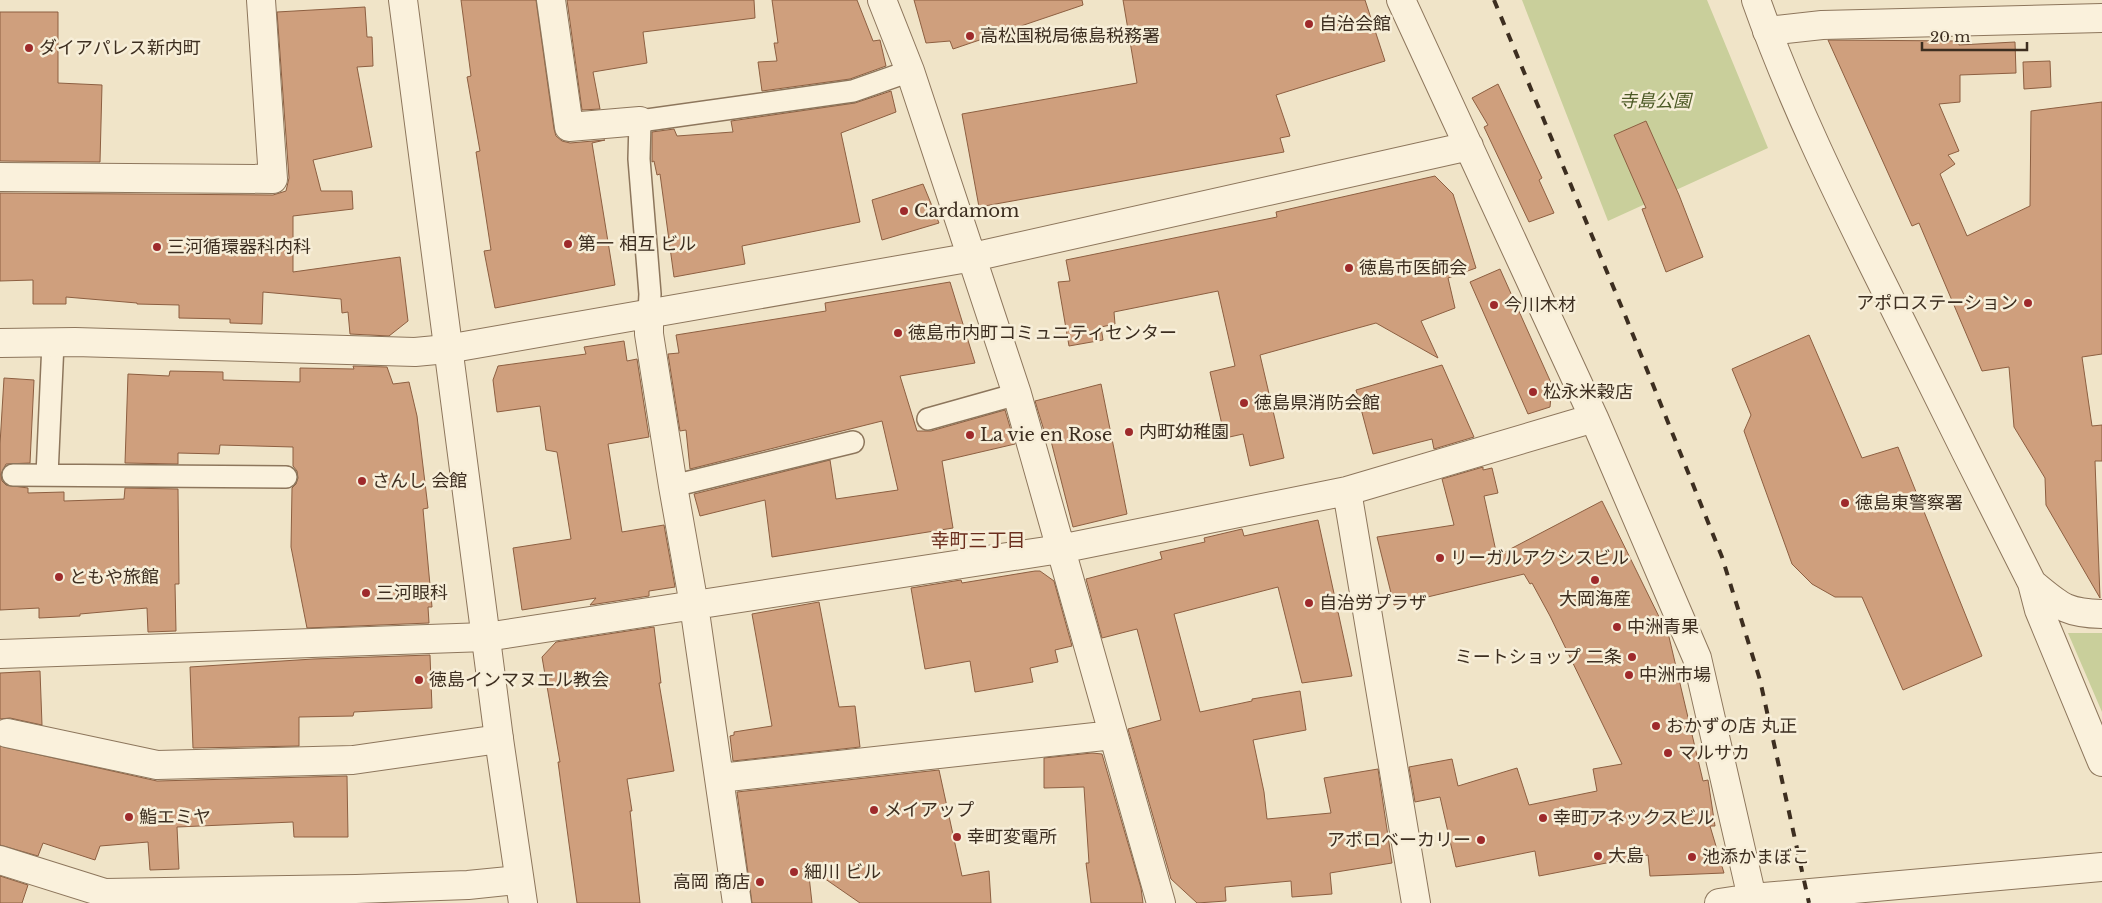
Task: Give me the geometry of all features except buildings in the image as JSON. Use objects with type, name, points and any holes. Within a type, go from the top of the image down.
[{"type":"street","points":[[0,177],[272,191],[261,0]]},
{"type":"street","points":[[0,860],[105,893],[356,889],[468,885],[520,891],[447,349],[403,0]]},
{"type":"street","points":[[551,0],[569,127],[640,121]]},
{"type":"street","points":[[882,0],[910,71],[1017,394],[1160,903]]},
{"type":"street","points":[[1401,0],[1594,418],[1697,658],[1752,898]]},
{"type":"street","points":[[1756,0],[1805,122],[1859,237],[2032,583],[2039,610],[2102,762]]},
{"type":"street","points":[[1767,31],[1822,25],[2102,18]]},
{"type":"street","points":[[0,343],[414,352],[447,349],[649,312],[973,257],[1469,146]]},
{"type":"street","points":[[649,312],[649,334],[694,605],[737,903]]},
{"type":"street","points":[[0,654],[486,637],[1060,548],[1347,491],[1594,418]]},
{"type":"street","points":[[1347,491],[1416,903]]},
{"type":"street","points":[[2032,583],[2058,604],[2072,612],[2102,614]]},
{"type":"street","points":[[7,733],[157,766],[352,760],[499,739]]},
{"type":"street","points":[[719,778],[1113,735]]},
{"type":"street","points":[[1719,903],[1752,898],[2102,867]]},
{"type":"lane","points":[[649,312],[650,294],[639,159],[640,121],[853,92],[910,71]]},
{"type":"lane","points":[[47,475],[53,343]]},
{"type":"lane","points":[[928,419],[1017,394]]},
{"type":"lane","points":[[673,486],[853,442]]},
{"type":"lane","points":[[13,476],[286,478]]},
{"type":"green space","name":"寺島公園","points":[[1522,0],[1707,0],[1768,148],[1608,221]]},
{"type":"green space","points":[[2068,633],[2102,633],[2102,712]]},
{"type":"railway","points":[[1494,0],[1627,320],[1722,557],[1760,680],[1809,903]]},
{"type":"place","name":"自治会館","points":[[1309,24]]},
{"type":"place","name":"高松国税局徳島税務署","points":[[970,36]]},
{"type":"place","name":"ダイアパレス新内町","points":[[29,48]]},
{"type":"place","name":"Cardamom","points":[[904,211]]},
{"type":"place","name":"第一 相互 ビル","points":[[568,244]]},
{"type":"place","name":"三河循環器科内科","points":[[157,247]]},
{"type":"place","name":"徳島市医師会","points":[[1349,268]]},
{"type":"place","name":"アポロステーション","points":[[2028,303]]},
{"type":"place","name":"今川木材","points":[[1494,305]]},
{"type":"place","name":"徳島市内町コミュニティセンター","points":[[898,333]]},
{"type":"place","name":"松永米穀店","points":[[1533,392]]},
{"type":"place","name":"徳島県消防会館","points":[[1244,403]]},
{"type":"place","name":"内町幼稚園","points":[[1129,432]]},
{"type":"place","name":"La vie en Rose","points":[[970,435]]},
{"type":"place","name":"さんし 会館","points":[[362,481]]},
{"type":"place","name":"徳島東警察署","points":[[1845,503]]},
{"type":"place","name":"リーガルアクシスビル","points":[[1440,558]]},
{"type":"place","name":"ともや旅館","points":[[59,577]]},
{"type":"place","name":"大岡海産","points":[[1595,580]]},
{"type":"place","name":"三河眼科","points":[[366,593]]},
{"type":"place","name":"自治労プラザ","points":[[1309,603]]},
{"type":"place","name":"中洲青果","points":[[1617,627]]},
{"type":"place","name":"ミートショップ 二条","points":[[1632,657]]},
{"type":"place","name":"中洲市場","points":[[1629,675]]},
{"type":"place","name":"徳島インマヌエル教会","points":[[419,680]]},
{"type":"place","name":"おかずの店 丸正","points":[[1656,726]]},
{"type":"place","name":"マルサカ","points":[[1668,753]]},
{"type":"place","name":"メイアップ","points":[[874,810]]},
{"type":"place","name":"鮨エミヤ","points":[[129,817]]},
{"type":"place","name":"幸町アネックスビル","points":[[1543,818]]},
{"type":"place","name":"幸町変電所","points":[[957,837]]},
{"type":"place","name":"アポロベーカリー","points":[[1481,840]]},
{"type":"place","name":"大島","points":[[1598,856]]},
{"type":"place","name":"池添かまぼこ","points":[[1692,857]]},
{"type":"place","name":"細川 ビル","points":[[794,872]]},
{"type":"place","name":"高岡 商店","points":[[760,882]]},
{"type":"district","name":"幸町三丁目","points":[[978,540]]}]
